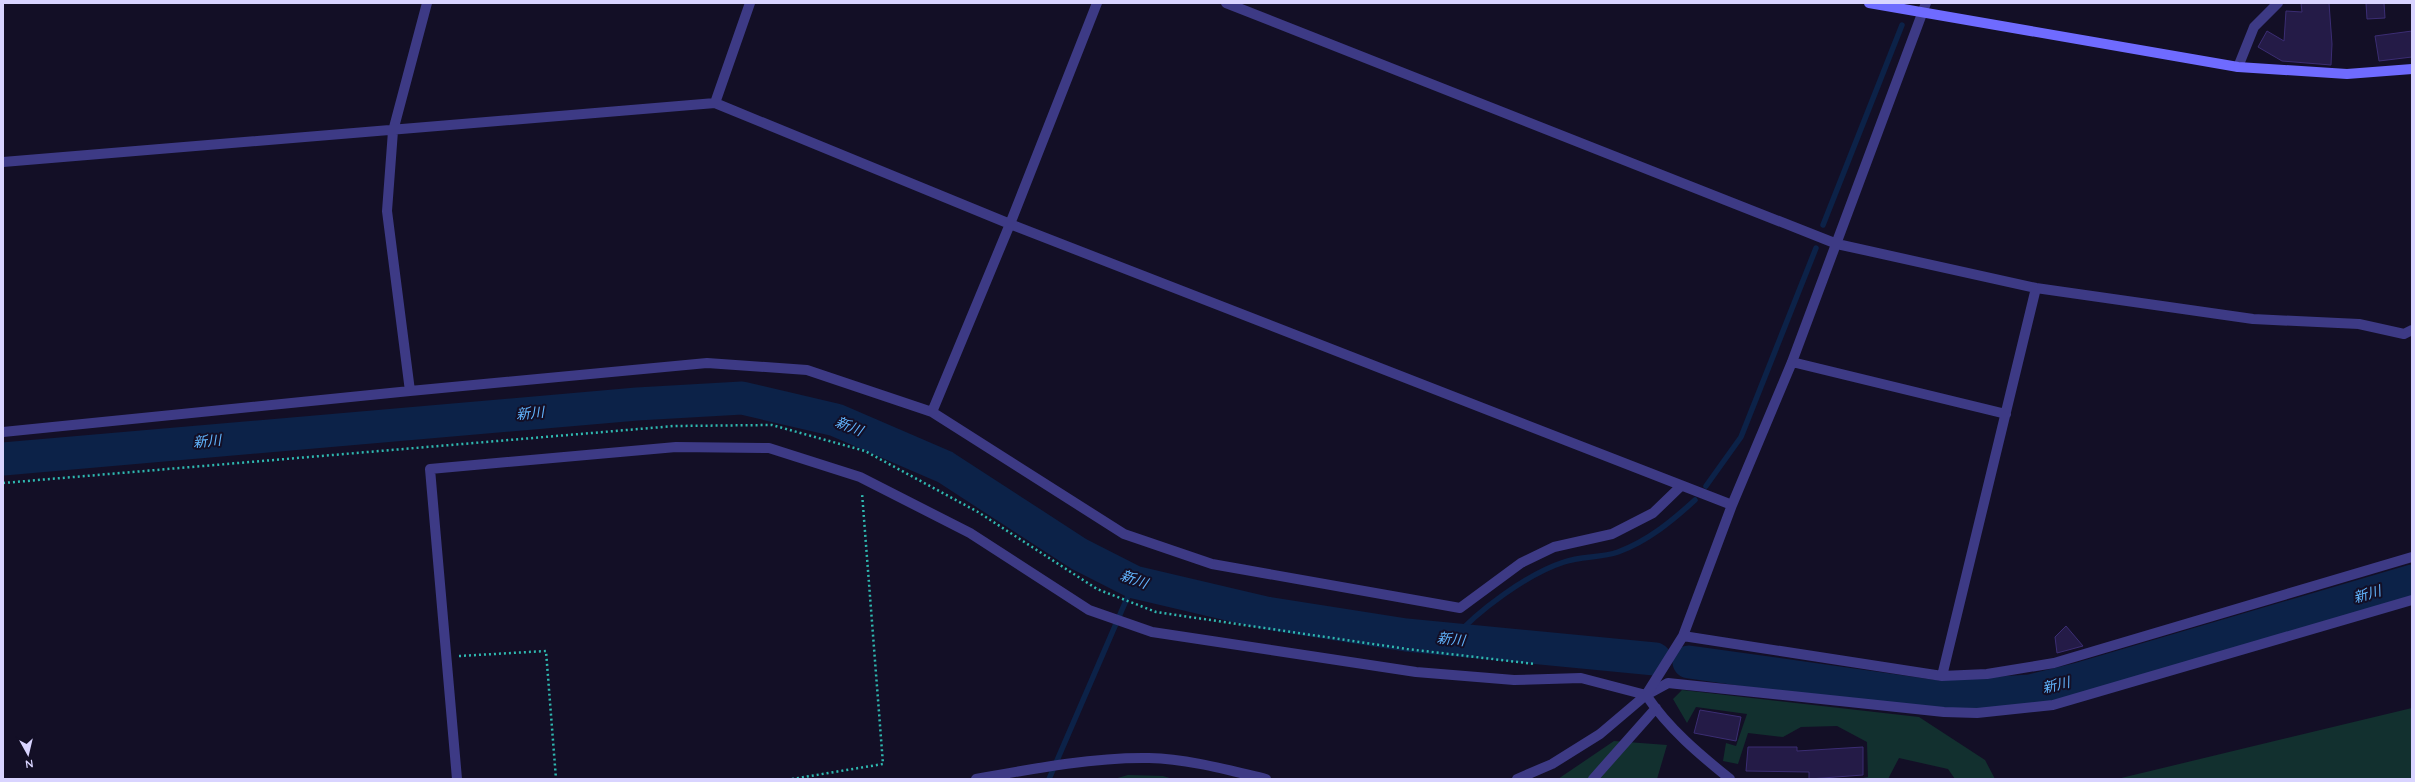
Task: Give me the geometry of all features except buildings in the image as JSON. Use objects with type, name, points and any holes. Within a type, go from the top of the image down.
[{"type":"street","points":[[410,390],[387,211],[393,131],[427,3]]},
{"type":"street","points":[[715,104],[750,3]]},
{"type":"street","points":[[932,412],[1010,224],[1097,3]]},
{"type":"street","points":[[1226,3],[1837,244],[2036,288],[2253,320],[2359,324],[2404,334],[2412,330]]},
{"type":"street","points":[[1869,3],[1925,8],[2238,67],[2347,74],[2386,73],[2412,68]]},
{"type":"street","points":[[2238,67],[2254,28],[2278,3]]},
{"type":"street","points":[[1646,695],[1683,636],[1732,505],[1792,362],[1925,8]]},
{"type":"street","points":[[3,162],[715,104],[1010,224],[1732,505]]},
{"type":"street","points":[[1942,676],[2036,288]]},
{"type":"street","points":[[1792,362],[2006,414]]},
{"type":"street","points":[[3,432],[410,390],[707,363],[808,370],[932,412],[1124,534],[1212,564],[1460,608],[1521,563],[1554,547],[1612,534],[1653,513],[1681,486]]},
{"type":"street","points":[[457,779],[430,469],[676,447],[769,448],[860,477],[970,533],[1089,610],[1152,632],[1416,672],[1514,680],[1581,678],[1646,695],[1691,748],[1730,779]]},
{"type":"street","points":[[1683,636],[1942,676],[1987,674],[2054,663],[2412,557]]},
{"type":"street","points":[[1517,779],[1552,764],[1600,734],[1646,695],[1668,683],[1944,712],[1977,713],[2053,705],[2412,600]]},
{"type":"street","points":[[1593,779],[1656,708]]},
{"type":"street","points":[[976,779],[1060,764],[1149,758],[1201,763],[1266,779]]},
{"type":"path","points":[[3,483],[674,426],[772,425],[865,451],[978,512],[1097,589],[1156,612],[1407,649],[1541,664]]},
{"type":"path","points":[[792,779],[883,764],[860,477]]},
{"type":"path","points":[[446,657],[546,651],[556,779]]},
{"type":"green space","points":[[1682,690],[1919,717],[1985,760],[1995,779],[1955,779],[1948,769],[1899,758],[1888,779],[1858,779],[1868,777],[1867,742],[1837,726],[1801,727],[1783,737],[1748,733],[1738,764],[1723,761],[1726,743],[1736,746],[1747,714],[1696,707],[1687,723],[1673,699]]},
{"type":"green space","points":[[2412,708],[2412,779],[2117,779]]},
{"type":"green space","points":[[1614,741],[1667,745],[1657,779],[1558,779]]},
{"type":"green space","points":[[1128,775],[1163,776],[1173,779],[1114,779]]},
{"type":"waterway","points":[[1823,225],[1902,25]]},
{"type":"waterway","points":[[1706,486],[1741,437],[1816,248]]},
{"type":"waterway","name":"新川","points":[[3,459],[637,404],[742,398],[836,420],[945,467],[1079,554],[1134,582],[1266,613],[1406,635],[1655,659]]},
{"type":"waterway","points":[[1452,640],[1475,617],[1519,584],[1534,575],[1564,562],[1611,554],[1629,547],[1659,530],[1695,500]]},
{"type":"waterway","name":"新川","points":[[1689,662],[1939,697],[2030,691],[2079,679],[2412,581]]},
{"type":"waterway","points":[[1049,779],[1134,582]]}]
